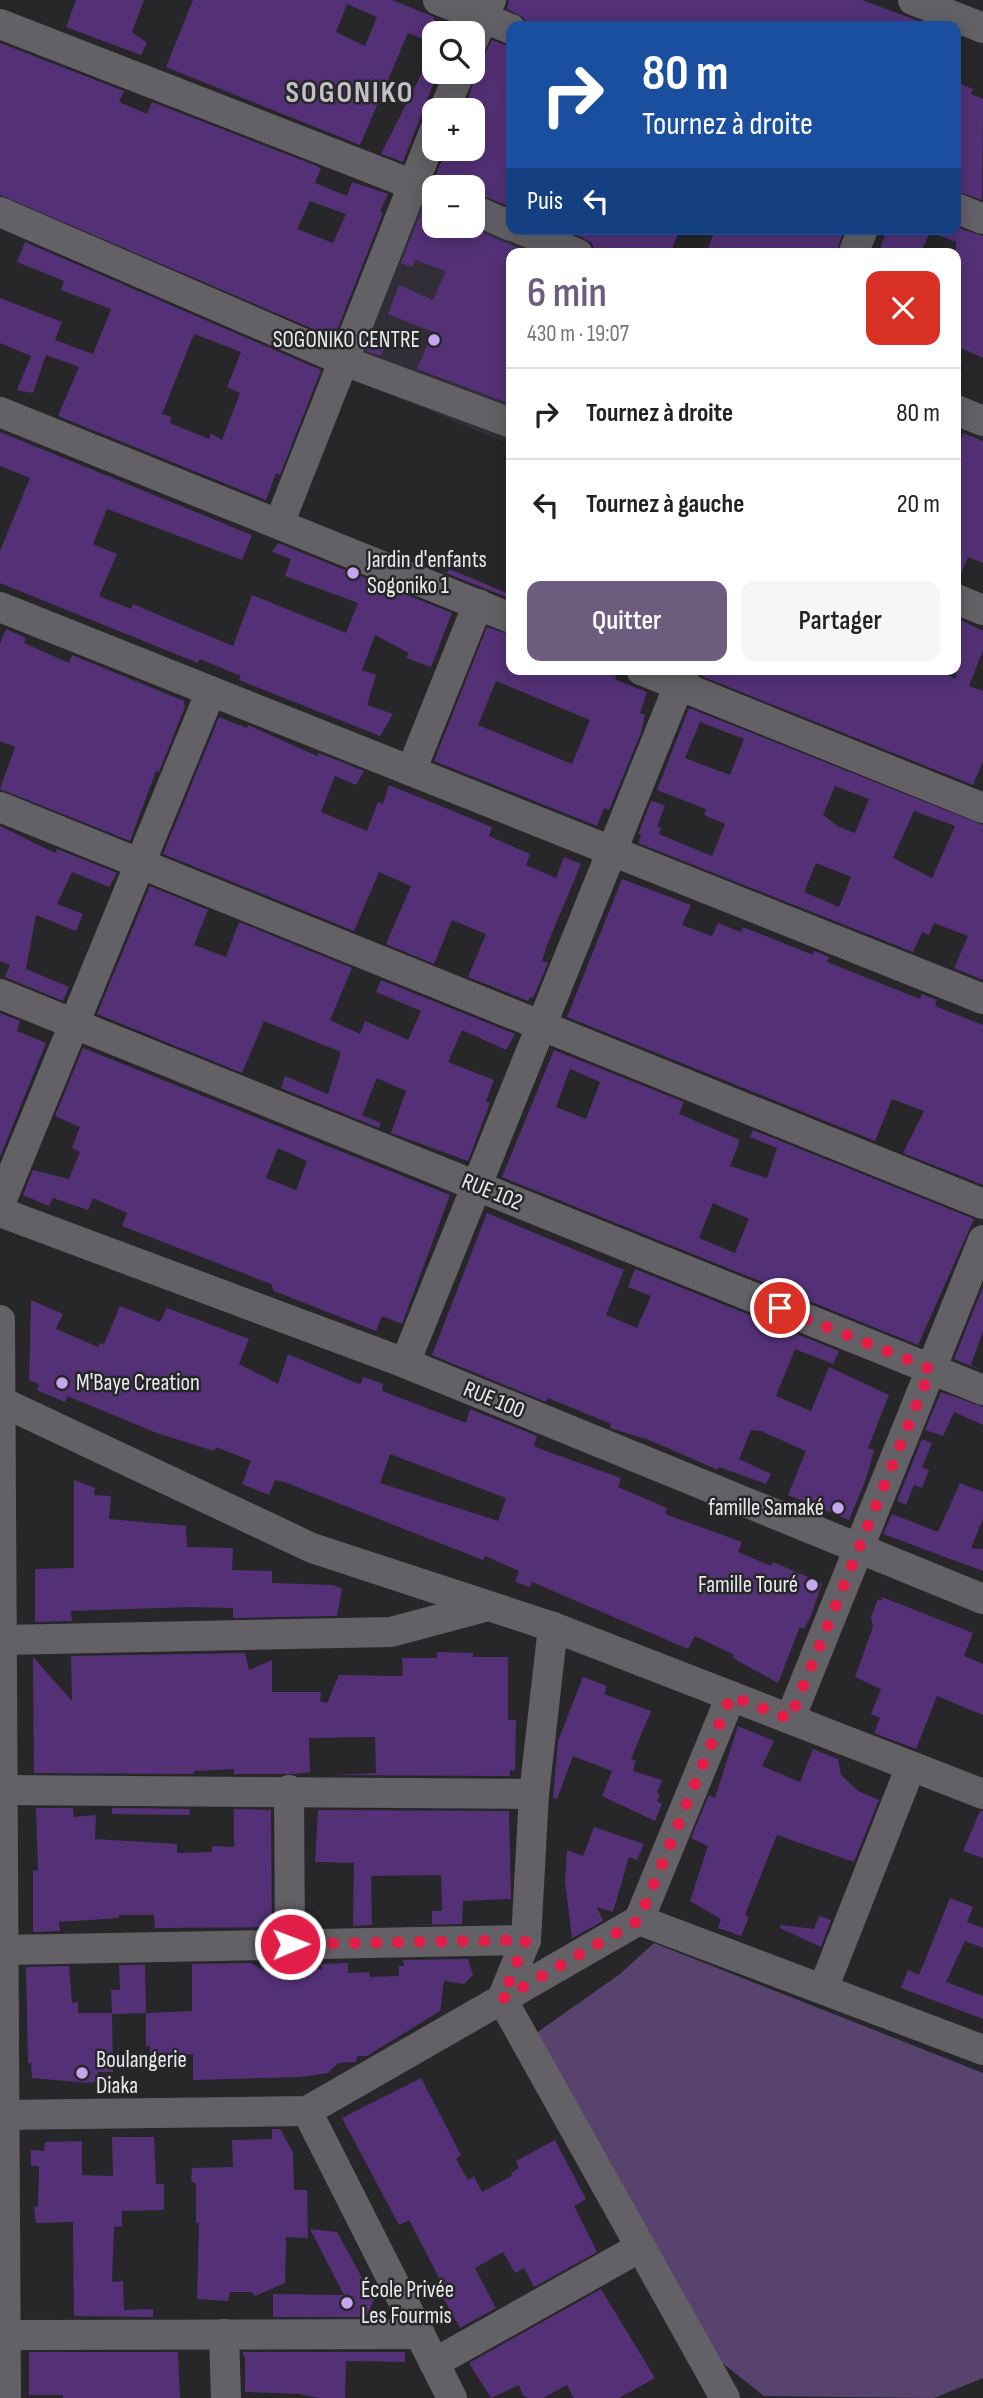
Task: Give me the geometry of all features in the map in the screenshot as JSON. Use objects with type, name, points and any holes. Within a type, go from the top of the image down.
[{"type":"street","points":[[438,0],[506,27]]},
{"type":"street","points":[[913,0],[983,28]]},
{"type":"street","points":[[0,24],[422,189]]},
{"type":"street","points":[[279,524],[344,361],[422,191]]},
{"type":"street","points":[[961,210],[983,219]]},
{"type":"street","points":[[0,212],[344,361],[506,421]]},
{"type":"street","points":[[485,215],[506,224]]},
{"type":"street","points":[[534,235],[564,248]]},
{"type":"street","points":[[0,412],[506,616]]},
{"type":"street","points":[[961,412],[983,421]]},
{"type":"street","points":[[961,601],[983,610]]},
{"type":"street","points":[[411,771],[478,604]]},
{"type":"street","points":[[0,607],[983,999]]},
{"type":"street","points":[[405,1363],[682,678],[983,808]]},
{"type":"street","points":[[0,1204],[211,691]]},
{"type":"street","points":[[0,807],[983,1204]]},
{"type":"street","name":"RUE 102","points":[[0,994],[983,1390]]},
{"type":"street","name":"RUE 100","points":[[0,1212],[405,1363],[856,1550],[983,1599]]},
{"type":"street","points":[[790,1719],[983,1240]]},
{"type":"street","points":[[0,1320],[4,2393]]},
{"type":"street","points":[[1,1401],[312,1548],[552,1627],[983,1794]]},
{"type":"street","points":[[2,1640],[391,1632],[488,1606]]},
{"type":"street","points":[[502,1999],[526,1940],[534,1794],[552,1627]]},
{"type":"street","points":[[2,2115],[307,2111],[502,1999],[639,1920],[731,1696]]},
{"type":"street","points":[[823,1989],[911,1766]]},
{"type":"street","points":[[2,1790],[289,1790],[534,1794]]},
{"type":"street","points":[[289,1790],[290,1944]]},
{"type":"street","points":[[639,1920],[983,2050]]},
{"type":"street","points":[[4,1950],[526,1940]]},
{"type":"street","points":[[502,1999],[725,2398]]},
{"type":"street","points":[[307,2111],[452,2398]]},
{"type":"street","points":[[435,2363],[639,2248]]},
{"type":"street","points":[[5,2335],[419,2333]]},
{"type":"street","points":[[224,2334],[226,2398]]},
{"type":"shaded area","points":[[415,193],[422,196],[422,238],[485,238],[485,221],[506,229],[506,235],[520,235],[552,248],[506,248],[506,443],[343,375]]},
{"type":"shaded area","points":[[654,1943],[983,2073],[983,2378],[934,2398],[764,2396],[702,2347],[532,2036],[620,1974]]},
{"type":"building","points":[[76,0],[144,0],[132,32],[147,43],[141,55],[66,27]]},
{"type":"building","points":[[193,0],[392,0],[434,17],[434,21],[422,21],[422,38],[408,33],[360,145],[166,67]],"holes":[[[347,4],[377,17],[365,46],[336,32]]]},
{"type":"building","points":[[509,0],[862,0],[919,21],[526,21],[507,9]]},
{"type":"building","points":[[492,40],[506,45],[506,205],[485,197],[485,175],[436,175],[441,161],[485,161],[485,98],[468,98],[473,84],[485,84],[485,53]]},
{"type":"building","points":[[0,43],[124,91],[119,102],[147,114],[152,102],[317,166],[321,169],[315,183],[347,196],[352,182],[388,194],[334,338],[0,195]],"holes":[[[310,201],[346,214],[333,243],[297,229]]]},
{"type":"building","points":[[422,73],[422,84],[433,84],[428,98],[422,98],[422,113],[403,162],[381,154]]},
{"type":"building","points":[[961,84],[973,89],[971,94],[983,99],[982,200],[961,193]]},
{"type":"building","points":[[422,210],[422,238],[485,238],[485,234],[519,248],[506,248],[506,402],[417,369],[433,332],[388,314],[399,285],[433,300],[446,271],[415,260],[412,267],[401,263]]},
{"type":"building","points":[[961,229],[983,236],[983,358],[961,348],[961,248],[956,248],[956,242],[938,235],[961,235]]},
{"type":"building","points":[[577,235],[678,235],[672,248],[593,248],[592,243]]},
{"type":"building","points":[[713,235],[842,235],[838,248],[708,248]]},
{"type":"building","points":[[885,235],[929,235],[923,248],[880,248]]},
{"type":"building","points":[[25,242],[321,370],[280,475],[276,473],[266,500],[58,416],[79,367],[46,355],[33,393],[17,390],[31,356],[0,343],[0,298],[62,322],[55,340],[93,354],[111,309],[61,290],[64,281],[17,262]],"holes":[[[194,334],[241,352],[227,387],[240,393],[222,440],[211,433],[209,439],[170,423],[172,417],[162,414]]]},
{"type":"building","points":[[375,328],[390,334],[381,356],[366,351]]},
{"type":"building","points":[[0,432],[252,535],[242,560],[107,509],[93,544],[117,554],[99,596],[131,609],[133,604],[233,646],[252,595],[346,633],[358,603],[285,576],[291,559],[272,552],[278,543],[452,613],[431,667],[406,658],[409,653],[375,635],[362,670],[376,675],[367,705],[393,714],[380,736],[239,680],[241,676],[200,659],[198,663],[0,583],[0,551],[30,478],[0,466]]},
{"type":"building","points":[[963,433],[983,441],[983,563],[968,557],[961,574]]},
{"type":"building","points":[[398,554],[447,573],[449,569],[506,593],[506,597]]},
{"type":"building","points":[[961,620],[983,631],[983,650],[969,686],[983,691],[983,761],[973,785],[701,676],[948,675],[956,679],[956,675],[961,675]]},
{"type":"building","points":[[487,627],[506,633],[506,675],[615,675],[616,680],[647,692],[640,713],[645,715],[641,733],[609,810],[604,808],[597,826],[434,761]],"holes":[[[496,681],[590,720],[572,764],[478,725]]]},
{"type":"building","points":[[6,629],[26,638],[24,643],[69,663],[72,655],[184,701],[185,707],[159,772],[156,771],[130,841],[0,789],[15,747],[0,741],[0,644]]},
{"type":"building","points":[[689,708],[983,825],[983,980],[954,968],[968,936],[934,923],[929,935],[922,932],[913,952],[638,843],[641,835],[638,834],[651,801],[665,805],[657,827],[661,828],[659,834],[712,856],[725,824],[704,815],[706,809],[657,790]],"holes":[[[700,722],[744,739],[730,775],[685,758]],[[835,786],[869,799],[855,833],[839,827],[823,815]],[[914,811],[955,826],[932,878],[893,858]],[[816,863],[851,877],[839,907],[804,892]]]},
{"type":"building","points":[[219,717],[247,728],[248,725],[317,756],[319,753],[364,771],[356,785],[335,776],[321,812],[367,831],[378,802],[383,804],[389,785],[492,827],[489,836],[530,854],[526,865],[556,878],[564,857],[581,864],[547,945],[542,961],[548,963],[533,998],[530,997],[528,1001],[468,977],[486,934],[452,920],[434,964],[386,944],[411,886],[379,872],[354,931],[163,854]]},
{"type":"building","points":[[0,826],[55,853],[57,849],[117,873],[109,887],[72,872],[57,904],[83,914],[76,931],[36,915],[26,969],[69,987],[63,1001],[5,977],[10,965],[0,961]]},
{"type":"building","points":[[622,879],[691,905],[682,925],[712,936],[718,923],[741,932],[743,927],[813,955],[814,951],[829,957],[827,962],[920,999],[922,994],[937,1000],[935,1006],[983,1025],[983,1185],[903,1153],[924,1111],[892,1099],[875,1141],[567,1017]]},
{"type":"building","points":[[150,886],[208,910],[194,945],[226,957],[239,922],[352,968],[330,1020],[360,1034],[365,1021],[408,1040],[421,1011],[376,992],[381,980],[515,1034],[506,1050],[462,1030],[448,1062],[494,1080],[486,1101],[490,1103],[468,1161],[391,1133],[406,1091],[377,1078],[362,1115],[381,1123],[379,1128],[281,1088],[285,1076],[328,1094],[341,1052],[264,1021],[242,1073],[97,1014]]},
{"type":"building","points":[[0,1013],[20,1021],[17,1031],[46,1043],[0,1157]]},
{"type":"building","points":[[83,1048],[450,1195],[402,1324],[382,1316],[376,1331],[274,1291],[271,1284],[122,1226],[127,1213],[93,1198],[88,1210],[53,1198],[49,1206],[23,1195],[33,1170],[69,1179],[80,1152],[72,1148],[80,1127],[55,1116]],"holes":[[[278,1148],[307,1161],[296,1190],[266,1178]]]},
{"type":"building","points":[[554,1050],[684,1102],[679,1114],[740,1140],[730,1166],[767,1178],[777,1148],[750,1137],[753,1130],[974,1219],[918,1345],[502,1177]],"holes":[[[570,1069],[600,1082],[586,1119],[556,1107]],[[713,1203],[749,1219],[735,1253],[699,1238]]]},
{"type":"building","points":[[487,1213],[624,1270],[606,1315],[637,1328],[651,1296],[628,1287],[635,1269],[839,1351],[833,1364],[795,1349],[776,1396],[811,1411],[829,1367],[889,1395],[868,1448],[874,1450],[866,1479],[849,1520],[788,1495],[806,1451],[761,1431],[751,1430],[739,1459],[771,1474],[766,1484],[719,1467],[718,1470],[649,1440],[610,1428],[611,1424],[563,1404],[548,1398],[546,1402],[432,1355]]},
{"type":"building","points":[[983,1287],[983,1331],[971,1365],[983,1371],[954,1359]]},
{"type":"building","points":[[31,1300],[63,1314],[56,1329],[98,1347],[100,1343],[104,1344],[120,1306],[160,1322],[167,1308],[249,1339],[239,1364],[278,1384],[288,1354],[354,1382],[361,1384],[363,1377],[383,1384],[382,1391],[466,1423],[470,1409],[537,1436],[534,1445],[538,1448],[621,1478],[618,1487],[667,1508],[665,1514],[742,1542],[738,1552],[771,1566],[773,1562],[822,1583],[811,1616],[804,1629],[800,1627],[778,1683],[733,1658],[734,1655],[695,1636],[688,1649],[532,1582],[530,1587],[515,1582],[519,1571],[485,1556],[483,1560],[287,1483],[275,1480],[269,1495],[242,1484],[251,1461],[216,1447],[214,1451],[157,1433],[67,1396],[65,1402],[37,1390],[39,1384],[29,1380]],"holes":[[[390,1454],[506,1498],[498,1521],[380,1483]]]},
{"type":"building","points":[[941,1392],[983,1407],[983,1425],[954,1412],[943,1436],[925,1430]]},
{"type":"building","points":[[922,1439],[932,1443],[922,1467],[929,1470],[922,1488],[914,1485],[906,1505],[897,1501]]},
{"type":"building","points":[[74,1480],[95,1488],[94,1495],[111,1496],[109,1519],[186,1526],[187,1547],[233,1548],[232,1570],[272,1571],[272,1583],[333,1585],[342,1589],[337,1616],[233,1618],[233,1608],[190,1607],[71,1611],[72,1621],[35,1622],[35,1569],[74,1568]]},
{"type":"building","points":[[960,1483],[983,1492],[983,1519],[971,1548],[983,1549],[983,1571],[883,1534],[892,1514],[938,1532]]},
{"type":"building","points":[[882,1597],[973,1633],[964,1656],[983,1664],[983,1715],[937,1696],[916,1749],[874,1733],[880,1718],[871,1714],[881,1689],[855,1677],[873,1627],[871,1617],[878,1599],[881,1601]]},
{"type":"building","points":[[437,1652],[473,1653],[473,1657],[508,1657],[508,1720],[516,1720],[515,1771],[510,1770],[510,1776],[334,1775],[376,1773],[375,1737],[309,1738],[310,1772],[293,1774],[234,1774],[234,1769],[194,1771],[194,1774],[34,1773],[33,1657],[72,1701],[71,1656],[245,1653],[249,1670],[272,1660],[272,1692],[321,1692],[320,1701],[327,1703],[339,1675],[403,1676],[402,1658],[437,1658]]},
{"type":"building","points":[[583,1677],[607,1686],[604,1694],[651,1711],[631,1759],[636,1761],[633,1771],[662,1780],[657,1801],[662,1804],[655,1821],[602,1796],[612,1771],[573,1756],[557,1799],[553,1798],[558,1741]]},
{"type":"building","points":[[738,1726],[774,1741],[762,1766],[800,1782],[813,1749],[838,1759],[841,1775],[858,1791],[879,1800],[854,1862],[777,1835],[745,1915],[749,1917],[741,1936],[718,1928],[721,1919],[690,1901],[708,1846],[691,1838],[709,1795],[715,1798]]},
{"type":"building","points":[[36,1808],[73,1808],[74,1817],[96,1815],[95,1839],[177,1844],[177,1853],[212,1852],[212,1846],[234,1847],[234,1809],[271,1810],[272,1927],[155,1928],[154,1915],[119,1915],[119,1918],[59,1922],[60,1931],[33,1932],[33,1870],[38,1871]]},
{"type":"building","points":[[112,1808],[190,1809],[189,1815],[112,1814]]},
{"type":"building","points":[[318,1810],[509,1811],[511,1899],[463,1901],[462,1924],[412,1925],[432,1924],[432,1911],[442,1911],[441,1875],[371,1876],[372,1925],[353,1926],[354,1863],[315,1862]]},
{"type":"building","points":[[980,1811],[983,1811],[983,1858],[963,1851]]},
{"type":"building","points":[[594,1827],[644,1844],[637,1860],[629,1857],[613,1912],[597,1907],[603,1921],[572,1938],[565,1881],[567,1850],[583,1856]]},
{"type":"building","points":[[950,1898],[973,1907],[967,1922],[983,1928],[983,1948],[965,1941],[946,1982],[983,1996],[983,2019],[901,1988],[908,1970],[919,1975]]},
{"type":"building","points":[[819,1916],[831,1920],[821,1947],[780,1928],[781,1925],[814,1929]]},
{"type":"building","points":[[468,1959],[473,1975],[464,1984],[444,1981],[440,2011],[367,2056],[357,2056],[356,2062],[338,2063],[328,2073],[301,2077],[193,2080],[193,2054],[150,2054],[150,2046],[146,2046],[146,2013],[192,2011],[192,1964],[251,1963],[272,1975],[273,1966],[292,1965],[294,1970],[322,1969],[321,1964],[348,1963],[348,1973],[369,1972],[370,1977],[399,1976],[399,1966],[404,1966],[403,1960]]},
{"type":"building","points":[[119,1965],[145,1965],[146,2013],[112,2014],[113,2072],[98,2072],[98,2081],[88,2083],[32,2078],[31,2063],[28,2063],[26,1967],[69,1966],[72,2003],[78,2002],[78,2013],[112,2013],[111,1990],[120,1990]]},
{"type":"building","points":[[421,2078],[461,2155],[456,2159],[468,2180],[474,2176],[482,2192],[512,2176],[511,2173],[519,2168],[516,2161],[555,2140],[586,2199],[574,2206],[597,2252],[534,2287],[524,2268],[515,2273],[503,2252],[475,2268],[496,2308],[460,2328],[442,2296],[447,2293],[409,2220],[399,2225],[342,2118]]},
{"type":"building","points":[[272,2129],[280,2129],[293,2152],[294,2190],[307,2190],[308,2238],[286,2237],[285,2283],[255,2296],[251,2292],[230,2292],[228,2301],[197,2299],[199,2223],[196,2223],[196,2184],[191,2181],[192,2168],[233,2167],[232,2140],[272,2139]]},
{"type":"building","points":[[112,2137],[154,2137],[156,2184],[164,2184],[164,2210],[122,2211],[122,2226],[114,2227],[112,2282],[123,2281],[124,2310],[153,2309],[153,2317],[74,2316],[73,2222],[36,2223],[34,2207],[38,2206],[39,2166],[31,2166],[31,2150],[44,2151],[45,2142],[82,2141],[82,2175],[113,2176]]},
{"type":"building","points":[[310,2229],[337,2232],[374,2300],[366,2317],[273,2317],[273,2294],[344,2295]]},
{"type":"building","points":[[601,2289],[655,2378],[619,2398],[574,2398],[567,2385],[543,2398],[528,2398],[523,2395],[519,2385],[491,2398],[469,2363]]},
{"type":"building","points":[[29,2352],[178,2352],[180,2398],[63,2398],[63,2395],[29,2395]]},
{"type":"building","points":[[242,2352],[405,2352],[405,2362],[346,2361],[345,2398],[319,2398],[299,2394],[245,2392],[245,2357]]},
{"type":"place","name":"SOGONIKO CENTRE","points":[[434,340]]},
{"type":"place","name":"Jardin d'enfants Sogoniko 1","points":[[353,573]]},
{"type":"place","name":"M'Baye Creation","points":[[62,1383]]},
{"type":"place","name":"famille Samaké","points":[[838,1508]]},
{"type":"place","name":"Famille Touré","points":[[812,1585]]},
{"type":"place","name":"Boulangerie Diaka","points":[[82,2073]]},
{"type":"place","name":"École Privée Les Fourmis","points":[[347,2303]]},
{"type":"district","name":"SOGONIKO","points":[[350,93]]},
{"type":"route","points":[[290,1944],[526,1940],[502,1999],[639,1920],[731,1696],[790,1719],[931,1369],[780,1308]]}]
